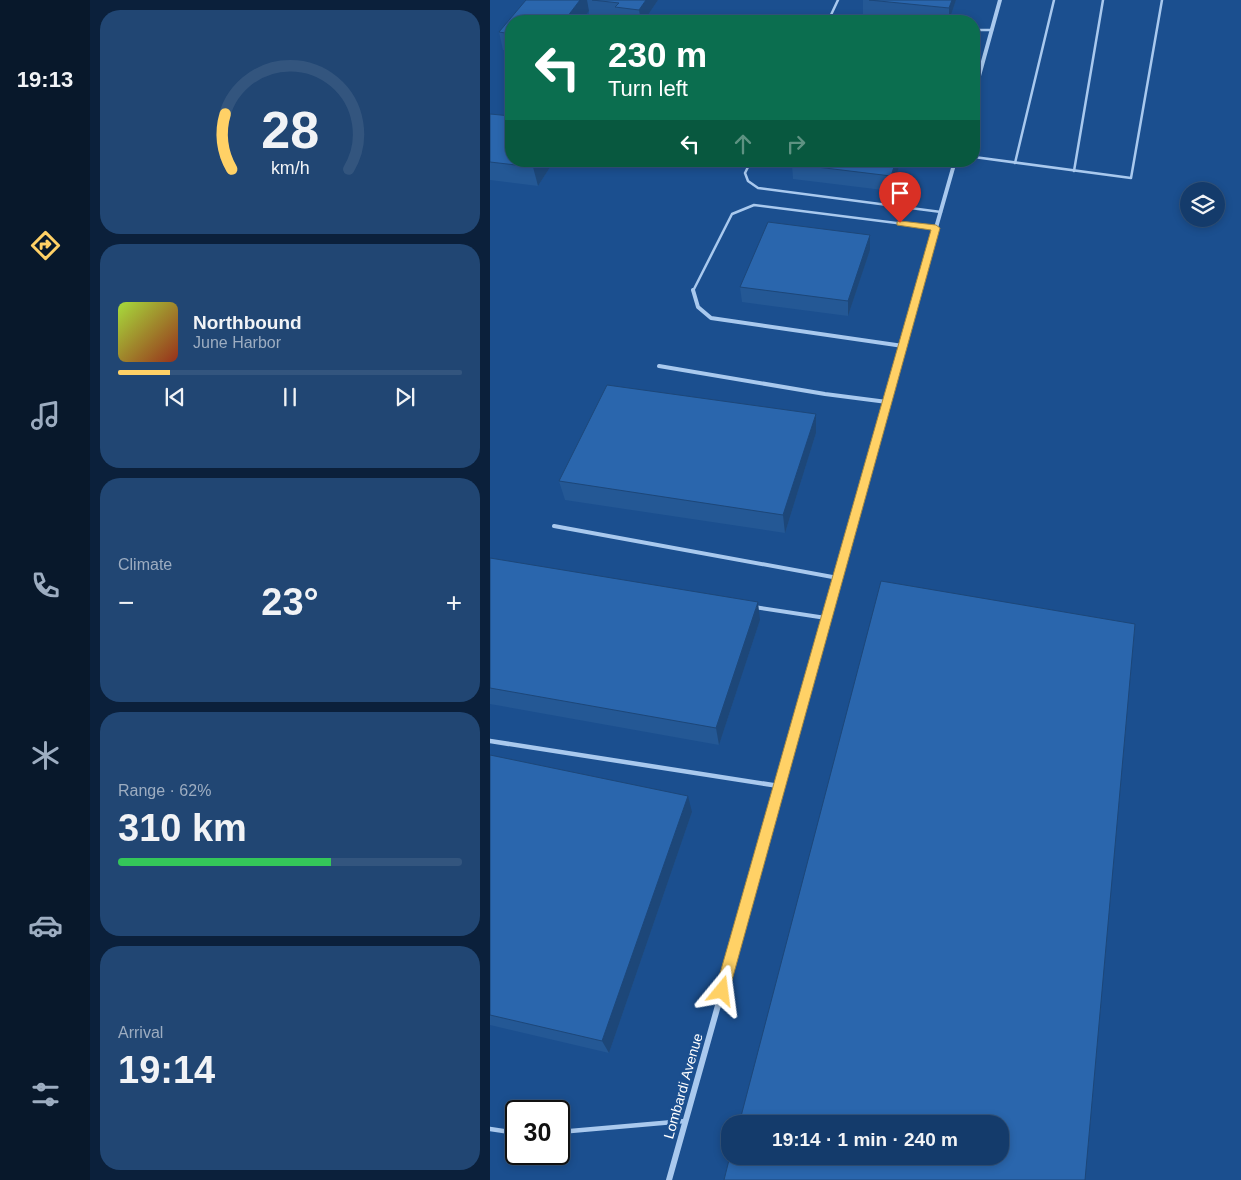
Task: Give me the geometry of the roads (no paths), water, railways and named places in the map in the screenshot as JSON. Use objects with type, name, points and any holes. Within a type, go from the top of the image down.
[{"type":"street","points":[[980,72],[1000,0]]},
{"type":"street","name":"Lombardi Avenue","points":[[668,1180],[953,167]]},
{"type":"lane","points":[[831,15],[838,0]]},
{"type":"lane","points":[[1015,163],[1054,0]]},
{"type":"lane","points":[[1074,171],[1103,0]]},
{"type":"lane","points":[[980,158],[1131,178],[1162,0]]},
{"type":"lane","points":[[980,30],[992,30]]},
{"type":"lane","points":[[748,167],[745,173],[748,181],[758,188],[941,212]]},
{"type":"lane","points":[[903,346],[711,318],[698,307],[693,290],[732,214],[754,205],[936,228]]},
{"type":"lane","points":[[659,366],[825,394],[887,402]]},
{"type":"lane","points":[[554,526],[838,578]]},
{"type":"lane","points":[[750,606],[826,618]]},
{"type":"lane","points":[[490,741],[779,786]]},
{"type":"lane","points":[[570,1131],[685,1121]]},
{"type":"lane","points":[[490,1129],[505,1131]]}]
